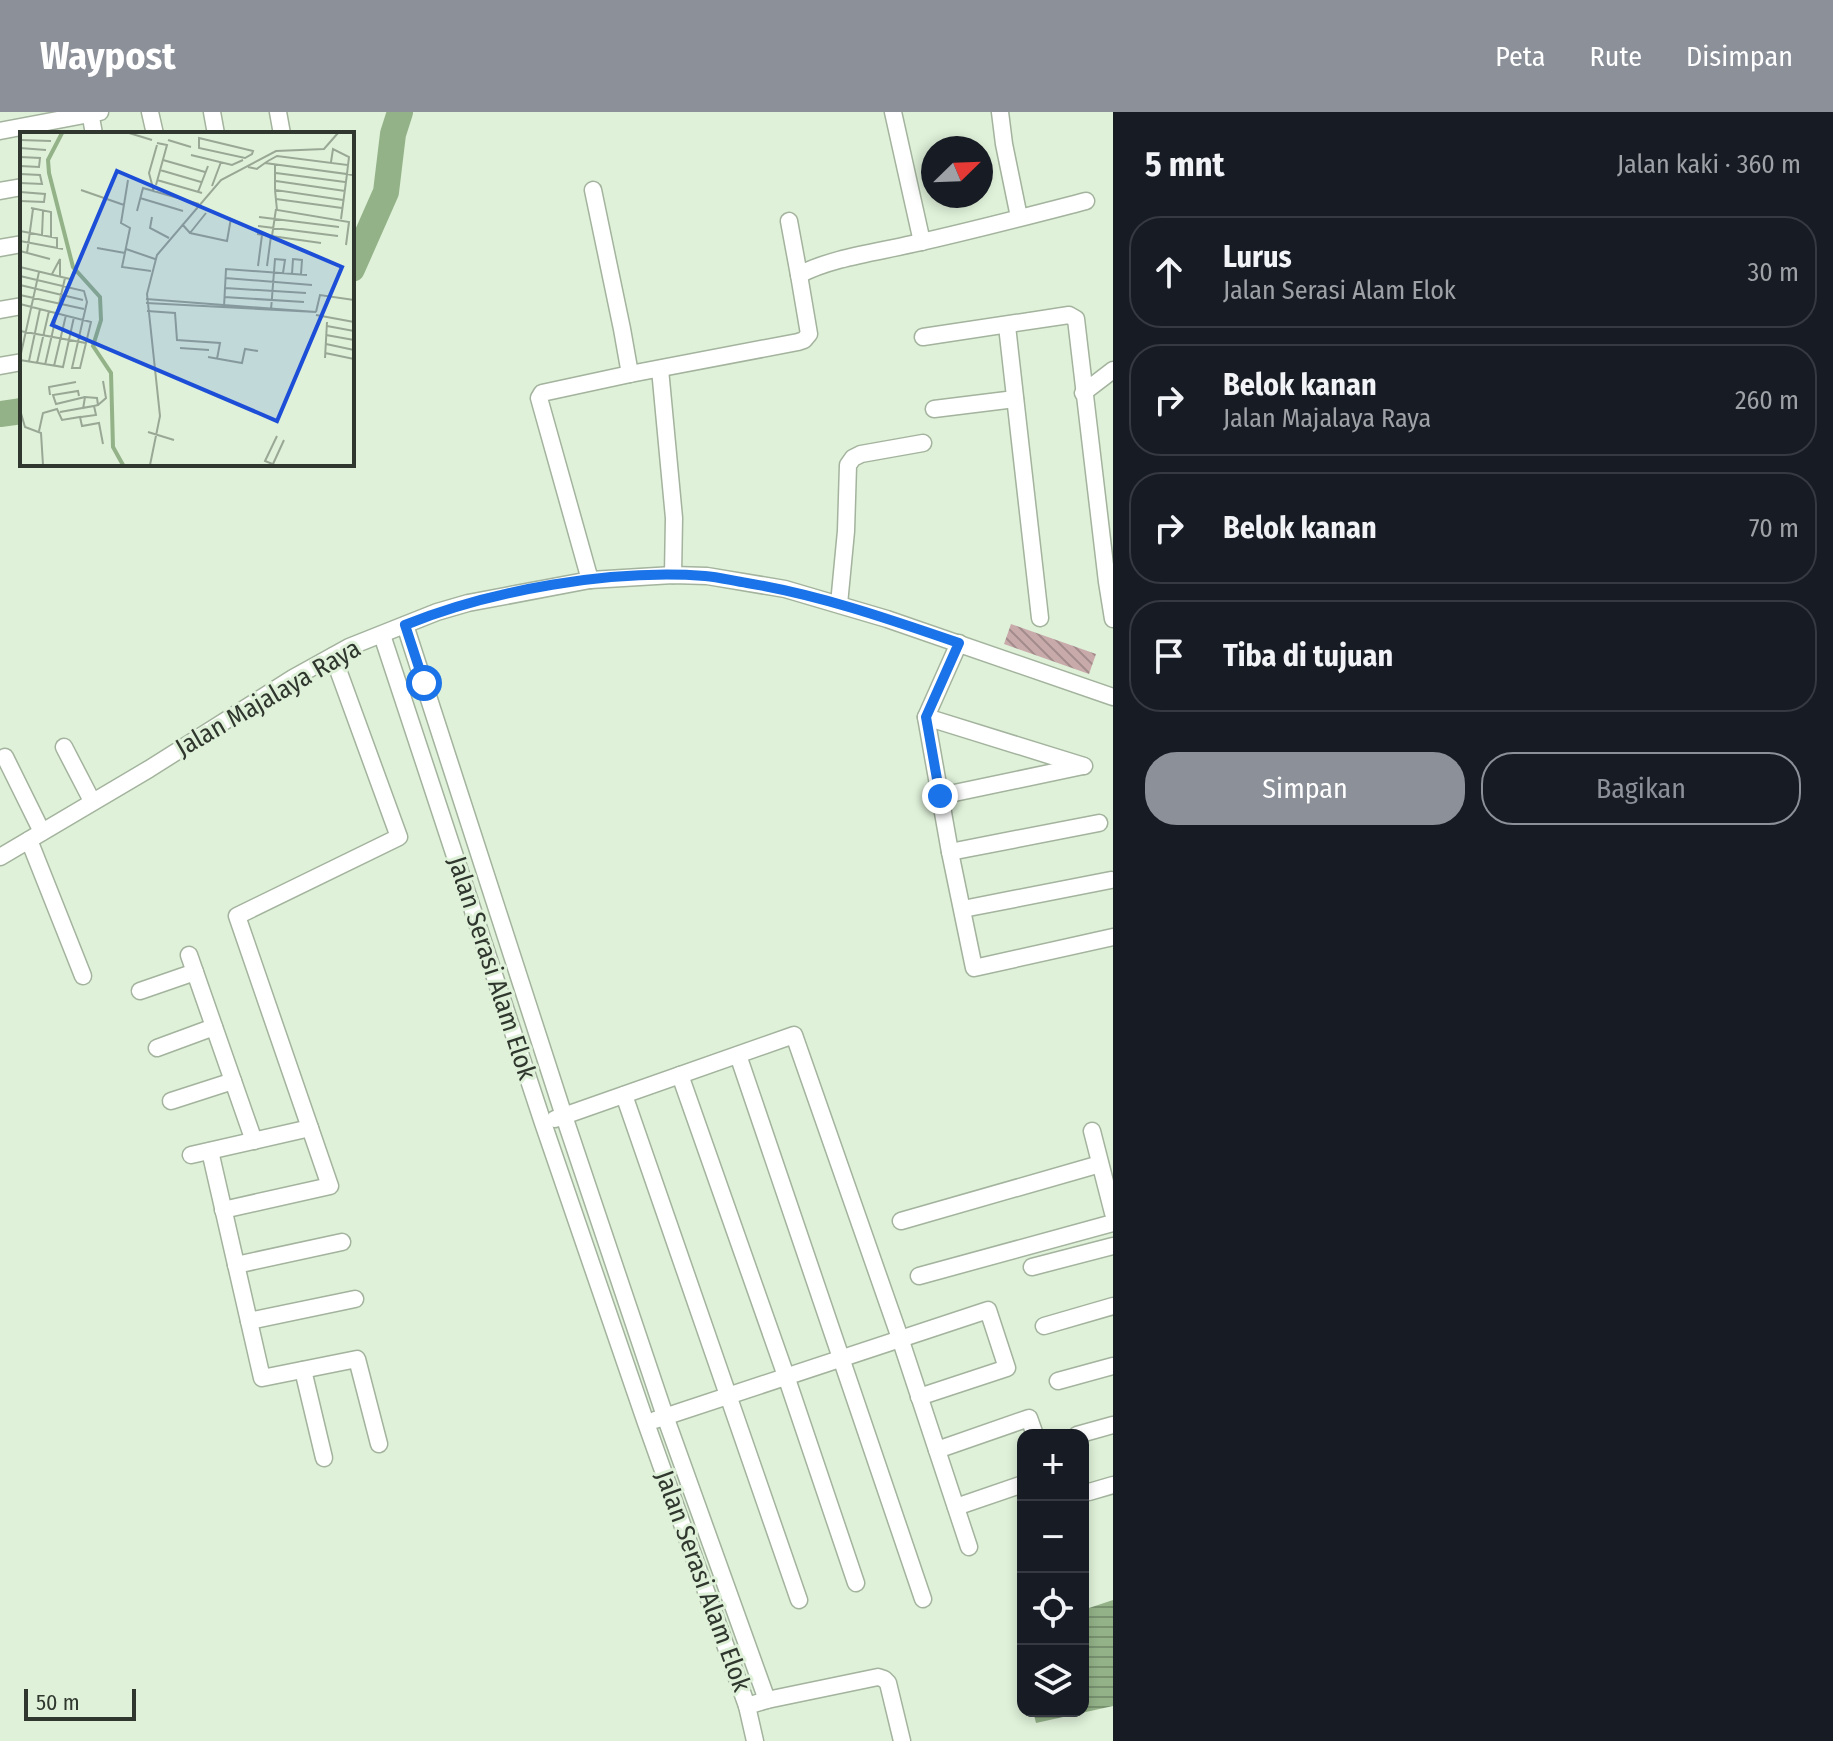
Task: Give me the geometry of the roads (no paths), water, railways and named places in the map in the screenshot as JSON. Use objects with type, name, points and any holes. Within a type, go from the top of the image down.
[{"type":"street","points":[[150,112],[155,132]]},
{"type":"street","points":[[212,112],[216,132]]},
{"type":"street","points":[[278,112],[282,132]]},
{"type":"street","points":[[893,112],[922,242]]},
{"type":"street","points":[[1000,112],[1019,217]]},
{"type":"street","points":[[0,131],[94,113]]},
{"type":"street","points":[[0,191],[20,187]]},
{"type":"street","points":[[593,190],[630,374]]},
{"type":"street","points":[[799,275],[824,264],[1086,201]]},
{"type":"street","points":[[590,580],[540,395],[804,340],[809,334],[789,221]]},
{"type":"street","points":[[0,248],[20,244]]},
{"type":"street","points":[[0,310],[20,306]]},
{"type":"street","points":[[923,337],[1073,316],[1076,319],[1113,619]]},
{"type":"street","points":[[1007,326],[1040,618]]},
{"type":"street","points":[[0,366],[20,362]]},
{"type":"street","points":[[660,369],[674,518],[673,575]]},
{"type":"street","points":[[1083,393],[1113,370]]},
{"type":"street","points":[[934,409],[1015,399]]},
{"type":"street","points":[[839,604],[848,465],[861,454],[923,443]]},
{"type":"street","name":"Jalan Majalaya Raya","points":[[0,857],[349,647],[468,603],[590,580],[707,576],[785,589],[959,643],[1113,697]]},
{"type":"street","name":"Jalan Serasi Alam Elok","points":[[382,635],[543,1123],[747,1706],[767,1700],[665,1416],[405,625]]},
{"type":"street","points":[[959,643],[926,717],[974,968],[1113,937]]},
{"type":"street","points":[[223,1210],[330,1186],[237,916],[399,837],[333,656]]},
{"type":"street","points":[[401,690],[424,683]]},
{"type":"street","points":[[926,717],[1084,766],[940,796]]},
{"type":"street","points":[[64,747],[92,801]]},
{"type":"street","points":[[5,757],[83,976]]},
{"type":"street","points":[[950,852],[1099,823]]},
{"type":"street","points":[[963,909],[1111,880]]},
{"type":"street","points":[[189,955],[254,1141]]},
{"type":"street","points":[[140,991],[195,972]]},
{"type":"street","points":[[157,1048],[214,1027]]},
{"type":"street","points":[[543,1123],[794,1035],[969,1547]]},
{"type":"street","points":[[738,1055],[923,1599]]},
{"type":"street","points":[[680,1075],[856,1583]]},
{"type":"street","points":[[171,1101],[233,1081]]},
{"type":"street","points":[[624,1095],[799,1600]]},
{"type":"street","points":[[191,1155],[310,1128]]},
{"type":"street","points":[[1092,1131],[1113,1213]]},
{"type":"street","points":[[210,1151],[262,1378],[357,1359],[379,1444]]},
{"type":"street","points":[[901,1221],[1100,1164]]},
{"type":"street","points":[[919,1276],[1113,1223]]},
{"type":"street","points":[[236,1265],[342,1242]]},
{"type":"street","points":[[1032,1267],[1113,1246]]},
{"type":"street","points":[[249,1321],[355,1299]]},
{"type":"street","points":[[1044,1326],[1113,1306]]},
{"type":"street","points":[[646,1423],[988,1310],[1007,1368],[919,1397]]},
{"type":"street","points":[[1058,1381],[1113,1366]]},
{"type":"street","points":[[303,1370],[324,1458]]},
{"type":"street","points":[[937,1450],[1029,1418],[1033,1429]]},
{"type":"street","points":[[1089,1432],[1113,1425]]},
{"type":"street","points":[[1089,1492],[1113,1485]]},
{"type":"street","points":[[956,1507],[1017,1486]]},
{"type":"street","points":[[767,1700],[878,1677],[888,1683],[902,1741]]},
{"type":"street","points":[[747,1706],[755,1741]]},
{"type":"waterway","points":[[354,264],[386,192],[393,134],[400,112]]},
{"type":"waterway","points":[[0,414],[20,411]]}]
